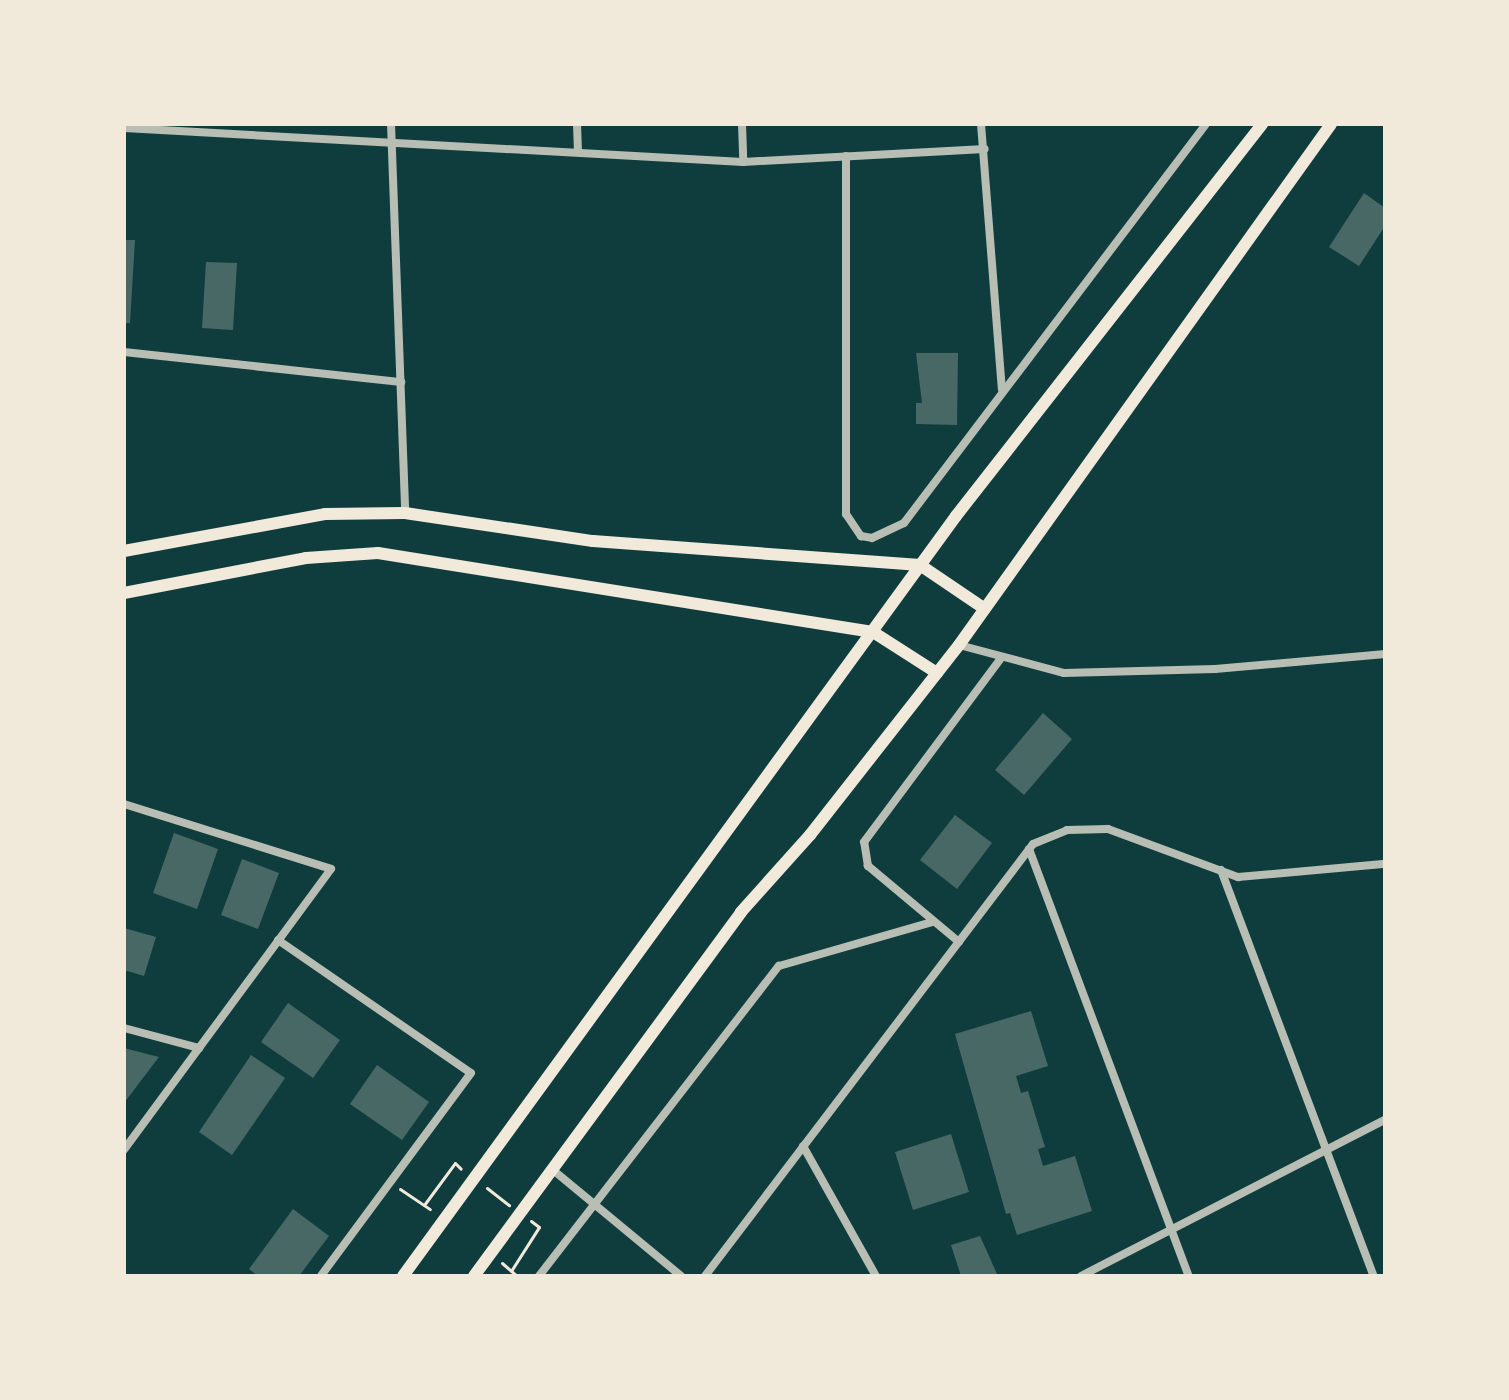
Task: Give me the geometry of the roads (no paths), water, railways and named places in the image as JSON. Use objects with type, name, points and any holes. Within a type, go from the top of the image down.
[{"type":"highway","points":[[403,1276],[920,565],[1262,124]]},
{"type":"highway","points":[[474,1276],[741,912],[810,835],[959,645],[1331,124]]},
{"type":"highway","points":[[124,551],[325,514],[405,513],[593,541],[920,565],[985,609]]},
{"type":"highway","points":[[124,593],[306,558],[378,553],[873,632],[937,673]]},
{"type":"street","points":[[391,124],[405,513]]},
{"type":"street","points":[[577,124],[578,152]]},
{"type":"street","points":[[742,124],[743,162]]},
{"type":"street","points":[[981,124],[1002,390]]},
{"type":"street","points":[[846,156],[846,503],[850,526],[872,538],[904,523],[1206,124]]},
{"type":"street","points":[[124,128],[743,162],[985,149]]},
{"type":"street","points":[[124,352],[401,382]]},
{"type":"street","points":[[959,645],[1064,673],[1215,669],[1385,654]]},
{"type":"street","points":[[959,942],[868,866],[864,842],[1001,658]]},
{"type":"street","points":[[124,804],[331,869],[124,1150]]},
{"type":"street","points":[[705,1276],[1029,849],[1055,833],[1094,827],[1139,838],[1238,877],[1385,864]]},
{"type":"street","points":[[1029,849],[1189,1276]]},
{"type":"street","points":[[1221,870],[1374,1276]]},
{"type":"street","points":[[539,1276],[593,1202],[779,966],[932,922]]},
{"type":"street","points":[[278,940],[471,1073],[321,1276]]},
{"type":"street","points":[[124,1028],[199,1048]]},
{"type":"street","points":[[1081,1276],[1385,1120]]},
{"type":"street","points":[[803,1146],[876,1276]]},
{"type":"street","points":[[553,1170],[681,1276]]}]
